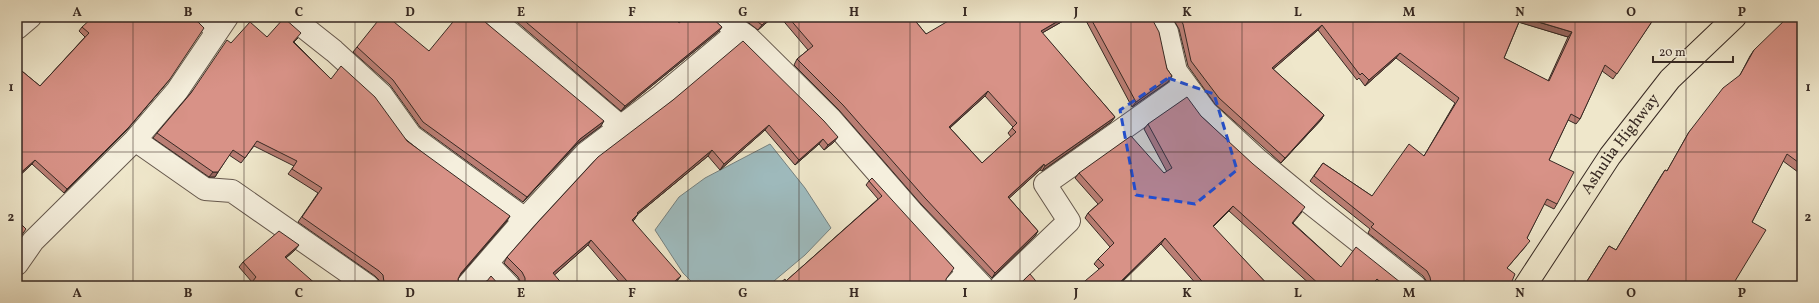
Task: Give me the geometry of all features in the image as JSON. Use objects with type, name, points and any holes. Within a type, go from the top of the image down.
[{"type":"highway","name":"Ashulia Highway","points":[[1525,286],[1610,156],[1670,79],[1735,17]]},
{"type":"street","points":[[17,28],[30,17]]},
{"type":"street","points":[[291,17],[334,51],[381,94],[411,136],[525,219]]},
{"type":"street","points":[[489,17],[510,32],[621,127]]},
{"type":"street","points":[[719,17],[748,37],[830,118],[912,212],[968,281]]},
{"type":"street","points":[[1158,17],[1167,32],[1176,71],[1206,112],[1258,160],[1368,250],[1415,286]]},
{"type":"street","points":[[17,264],[33,241],[134,140],[177,91],[216,22]]},
{"type":"street","points":[[467,286],[525,219],[586,153],[661,96],[739,31]]},
{"type":"street","points":[[1001,286],[1069,220],[1045,184],[1185,85]]},
{"type":"street","points":[[134,140],[205,189],[232,191],[368,286]]},
{"type":"street","points":[[487,263],[509,286]]},
{"type":"highlighted area","points":[[1168,78],[1214,94],[1237,170],[1195,204],[1136,195],[1120,110]]},
{"type":"water","points":[[770,144],[805,188],[831,228],[805,255],[768,286],[696,286],[683,273],[655,230],[679,197],[705,178]]},
{"type":"building","points":[[93,17],[190,17],[204,28],[170,79],[129,127],[67,189],[35,160],[17,176],[17,67],[40,86],[89,33],[82,27]]},
{"type":"building","points":[[381,17],[388,17],[429,51],[457,17],[481,17],[485,22],[604,121],[580,139],[527,197],[423,122],[393,80],[357,47]]},
{"type":"building","points":[[520,17],[674,17],[679,23],[686,17],[711,17],[722,27],[625,106]]},
{"type":"building","points":[[751,17],[771,17],[762,25]]},
{"type":"building","points":[[788,17],[912,17],[926,34],[955,17],[1005,17],[1007,20],[1011,17],[1065,17],[1041,31],[1115,117],[1045,166],[1044,164],[1008,197],[1038,231],[995,273],[925,198],[843,105],[797,59],[813,46]],"holes":[[[988,91],[1017,123],[1012,128],[1016,132],[982,163],[949,127]]]},
{"type":"building","points":[[1090,17],[1151,17],[1159,32],[1167,69],[1172,76],[1136,102]]},
{"type":"building","points":[[1179,17],[1521,17],[1504,58],[1549,81],[1572,32],[1522,17],[1655,17],[1617,74],[1605,65],[1580,119],[1571,114],[1549,160],[1574,172],[1557,204],[1547,199],[1527,238],[1530,241],[1507,268],[1515,274],[1510,286],[1429,286],[1431,283],[1427,271],[1371,227],[1374,224],[1314,176],[1323,163],[1372,196],[1409,144],[1424,156],[1459,98],[1400,53],[1369,80],[1362,73],[1360,75],[1322,25],[1272,68],[1324,115],[1285,158],[1219,98],[1191,61],[1183,24]]},
{"type":"building","points":[[1788,17],[1802,17],[1802,165],[1787,154],[1752,222],[1766,230],[1732,286],[1584,286],[1609,246],[1616,250],[1665,170],[1667,171],[1689,132],[1723,88],[1740,75],[1754,50]]},
{"type":"building","points":[[284,18],[301,33],[293,42],[331,79],[341,66],[375,97],[407,141],[510,216],[461,273],[458,279],[459,286],[382,286],[384,282],[383,275],[379,271],[302,217],[322,188],[292,169],[297,161],[257,141],[245,158],[233,150],[218,172],[213,172],[157,133],[191,93],[227,40],[231,43],[250,22],[267,37]]},
{"type":"building","points":[[743,41],[824,121],[838,137],[828,145],[823,139],[799,160],[769,125],[724,164],[712,150],[637,213],[638,214],[632,220],[681,276],[669,286],[621,286],[627,281],[591,240],[553,273],[564,286],[524,286],[525,278],[522,272],[507,257],[538,222],[598,157],[673,100]]},
{"type":"building","points":[[1187,97],[1201,116],[1253,164],[1305,207],[1292,223],[1341,267],[1356,247],[1405,286],[1385,286],[1377,279],[1370,286],[1321,286],[1233,206],[1213,226],[1269,286],[1206,286],[1165,238],[1117,285],[1118,286],[1079,286],[1104,265],[1098,259],[1114,243],[1088,213],[1103,200],[1079,173],[1131,136],[1164,173],[1172,168],[1148,124]]},
{"type":"building","points":[[872,178],[954,268],[946,279],[946,286],[776,286],[785,279],[786,281],[882,196],[869,181]]},
{"type":"building","points":[[17,220],[26,229],[17,242]]},
{"type":"building","points":[[279,231],[299,245],[285,257],[318,286],[249,286],[256,277],[243,262]]},
{"type":"building","points":[[1030,274],[1040,286],[1018,286]]},
{"type":"building","points":[[491,276],[500,286],[483,286]]}]
